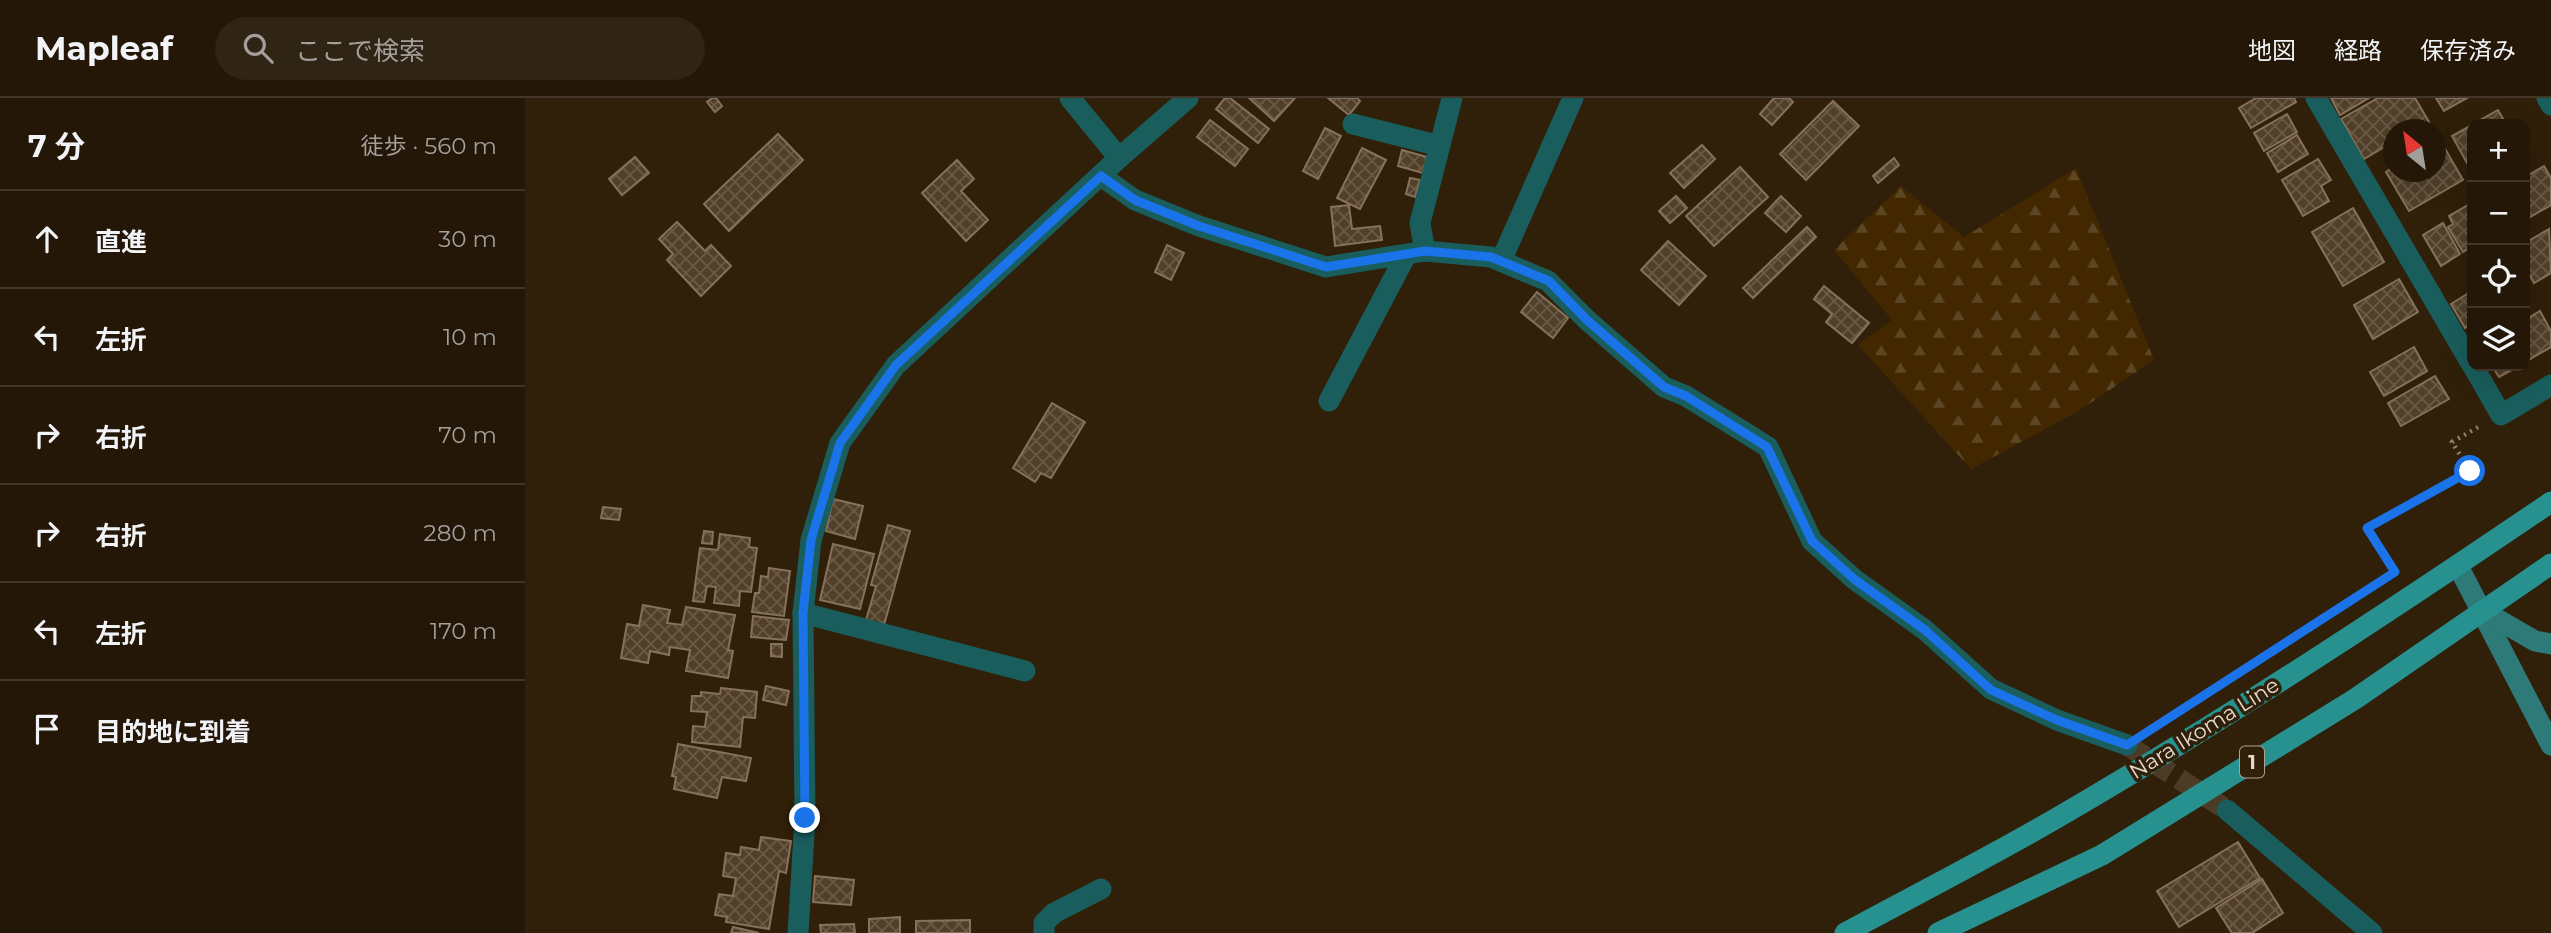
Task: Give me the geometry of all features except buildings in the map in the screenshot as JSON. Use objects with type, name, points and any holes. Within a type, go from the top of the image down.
[{"type":"main road","name":"Nara Ikoma Line","points":[[1845,933],[2053,820],[2184,742],[2458,566],[2551,502]]},
{"type":"main road","name":"1","points":[[1938,933],[2102,855],[2355,699],[2551,565]]},
{"type":"street","points":[[1070,98],[1119,158]]},
{"type":"street","points":[[798,933],[805,818],[803,613],[811,540],[840,443],[896,365],[1119,158],[1188,98]]},
{"type":"street","points":[[1329,401],[1416,253],[1419,223],[1453,98]]},
{"type":"street","points":[[1501,261],[1573,98]]},
{"type":"street","points":[[2316,98],[2467,356]]},
{"type":"street","points":[[2547,98],[2551,105]]},
{"type":"street","points":[[1353,124],[1440,146]]},
{"type":"street","points":[[1101,176],[1135,200],[1199,226],[1326,267],[1416,253],[1491,257],[1549,281],[1587,320],[1664,387],[1686,396],[1767,447],[1812,541],[1854,579],[1925,630],[1991,690],[2057,720],[2127,745]]},
{"type":"street","points":[[2475,371],[2501,415],[2551,385]]},
{"type":"street","points":[[2458,566],[2551,744]]},
{"type":"street","points":[[2483,611],[2535,641],[2551,644]]},
{"type":"street","points":[[803,613],[1025,671]]},
{"type":"street","points":[[2526,697],[2551,706]]},
{"type":"street","points":[[2227,810],[2372,933]]},
{"type":"street","points":[[1044,933],[1044,923],[1054,913],[1101,889]]},
{"type":"path","points":[[2174,715],[2395,572],[2367,528],[2470,471],[2452,442],[2501,415]]},
{"type":"green space","points":[[2076,168],[2154,360],[2077,412],[1971,469],[1858,345],[1892,320],[1834,250],[1901,186],[1964,237]]},
{"type":"tunnel","points":[[2127,745],[2227,810]]},
{"type":"route","points":[[805,818],[803,613],[811,540],[840,443],[896,365],[1101,176],[1135,200],[1199,226],[1326,267],[1425,251],[1491,257],[1549,281],[1587,320],[1664,387],[1686,396],[1767,447],[1812,541],[1854,579],[1925,630],[1991,690],[2057,720],[2127,745],[2395,572],[2367,528],[2470,471]]}]
